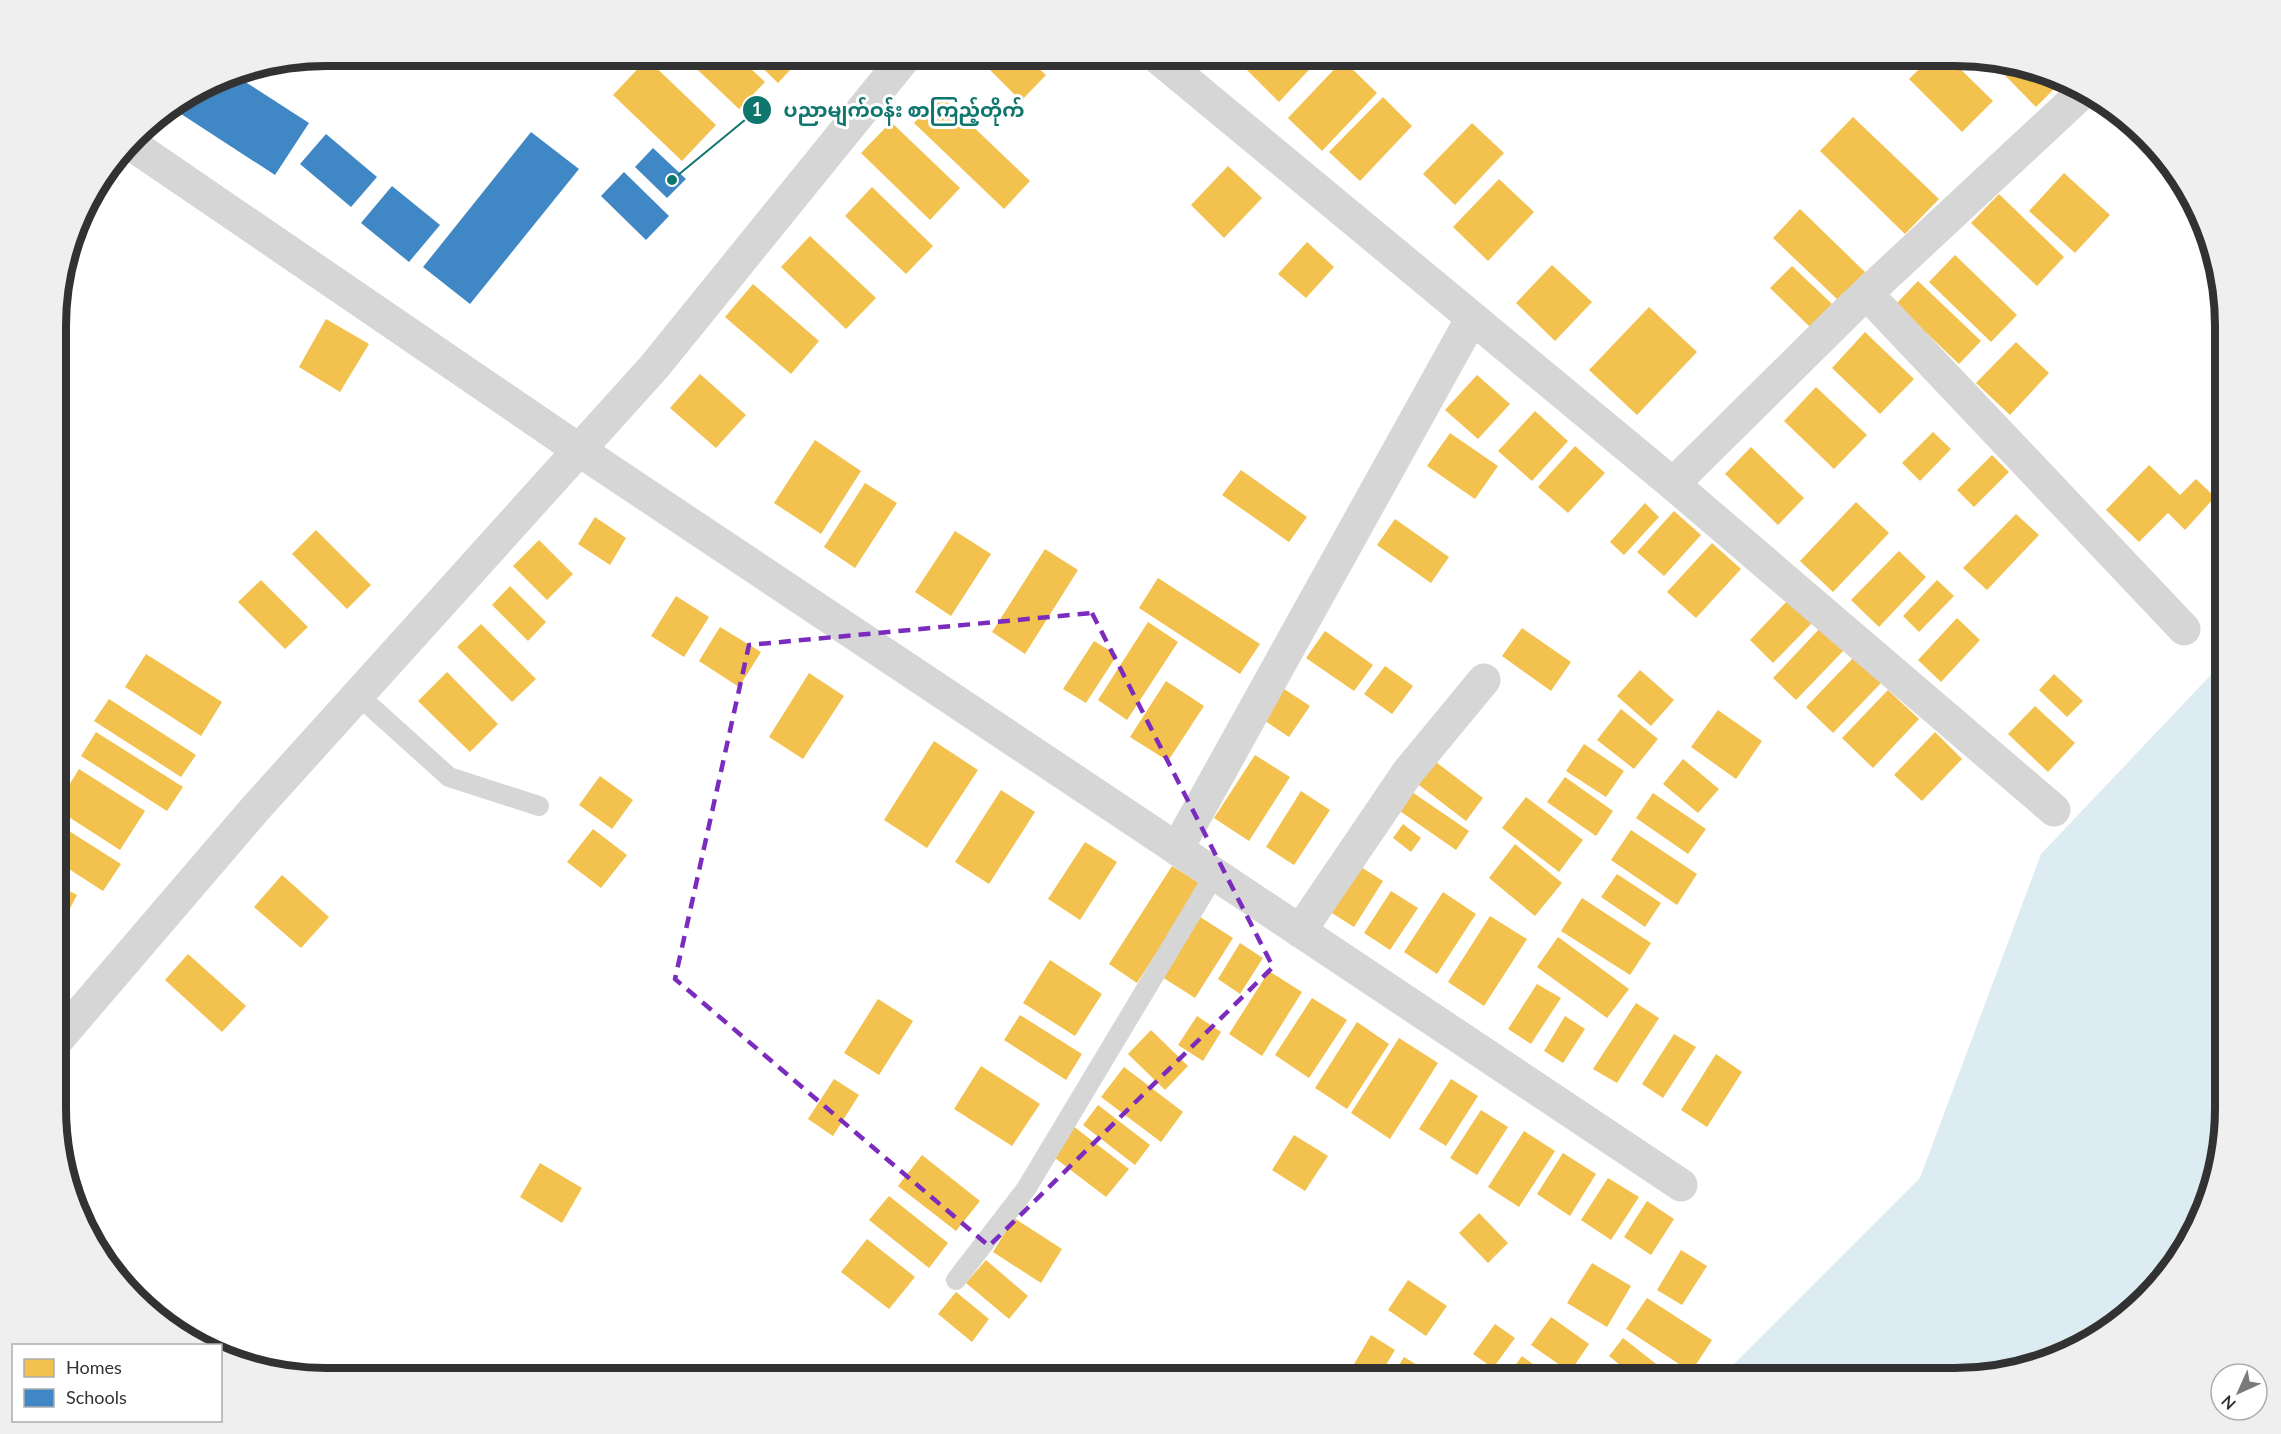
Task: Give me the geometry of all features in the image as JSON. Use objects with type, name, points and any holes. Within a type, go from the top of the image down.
[{"type":"street","points":[[66,1030],[255,809],[654,367],[898,66]]},
{"type":"street","points":[[1168,66],[1673,484],[2054,810]]},
{"type":"street","points":[[1673,484],[1866,294],[2078,97]]},
{"type":"street","points":[[137,148],[579,450],[1681,1185]]},
{"type":"street","points":[[1866,294],[2184,629]]},
{"type":"street","points":[[1177,849],[1472,318]]},
{"type":"street","points":[[1300,931],[1408,772],[1484,680]]},
{"type":"lane","points":[[358,695],[449,777],[539,806]]},
{"type":"lane","points":[[956,1280],[1026,1189],[1215,874]]},
{"type":"highlighted area","points":[[1092,613],[1273,967],[989,1246],[675,979],[749,645]]},
{"type":"shaded area","points":[[2215,671],[2215,1108],[2213,1142],[2201,1191],[2180,1238],[2139,1292],[2113,1314],[2070,1341],[2022,1359],[1989,1366],[1955,1368],[1730,1368],[1920,1178],[2041,854]]},
{"type":"building: Homes","points":[[640,66],[654,66],[716,125],[682,161],[613,95]]},
{"type":"building: Homes","points":[[694,66],[748,66],[765,82],[739,109]]},
{"type":"building: Homes","points":[[760,66],[794,66],[778,83]]},
{"type":"building: Homes","points":[[986,66],[1036,66],[1046,75],[1021,101]]},
{"type":"building: Homes","points":[[1245,66],[1312,66],[1279,102]]},
{"type":"building: Homes","points":[[1337,66],[1349,66],[1377,93],[1322,151],[1288,118]]},
{"type":"building: Homes","points":[[1923,66],[1957,66],[1993,101],[1962,132],[1909,79]]},
{"type":"building: Homes","points":[[2000,70],[2056,87],[2036,107]]},
{"type":"building: Homes","points":[[940,95],[1030,181],[1004,209],[914,123]]},
{"type":"building: Homes","points":[[1383,97],[1412,126],[1360,181],[1329,152]]},
{"type":"building: Homes","points":[[1853,117],[1939,199],[1905,234],[1820,151]]},
{"type":"building: Homes","points":[[891,122],[960,188],[930,220],[861,153]]},
{"type":"building: Homes","points":[[1472,123],[1504,153],[1455,205],[1423,174]]},
{"type":"building: Homes","points":[[1228,166],[1262,198],[1224,238],[1191,205]]},
{"type":"building: Homes","points":[[2064,173],[2110,215],[2075,253],[2029,211]]},
{"type":"building: Homes","points":[[1499,179],[1534,212],[1488,261],[1453,227]]},
{"type":"building: Homes","points":[[872,187],[933,246],[906,274],[845,216]]},
{"type":"building: Homes","points":[[1999,194],[2064,257],[2037,286],[1971,223]]},
{"type":"building: Homes","points":[[1800,209],[1865,272],[1838,300],[1773,238]]},
{"type":"building: Homes","points":[[810,236],[876,298],[846,329],[781,267]]},
{"type":"building: Homes","points":[[1307,242],[1334,267],[1306,298],[1278,274]]},
{"type":"building: Homes","points":[[1955,255],[2017,315],[1991,342],[1929,282]]},
{"type":"building: Homes","points":[[1552,265],[1592,302],[1555,341],[1516,303]]},
{"type":"building: Homes","points":[[1792,266],[1832,304],[1810,327],[1770,288]]},
{"type":"building: Homes","points":[[1918,281],[1981,341],[1959,364],[1896,304]]},
{"type":"building: Homes","points":[[753,284],[819,341],[791,374],[725,317]]},
{"type":"building: Homes","points":[[1649,307],[1697,352],[1637,415],[1589,370]]},
{"type":"building: Homes","points":[[326,319],[369,344],[340,392],[299,367]]},
{"type":"building: Homes","points":[[1865,332],[1914,379],[1880,414],[1832,368]]},
{"type":"building: Homes","points":[[2016,342],[2049,373],[2010,415],[1976,383]]},
{"type":"building: Homes","points":[[700,374],[746,415],[716,448],[670,408]]},
{"type":"building: Homes","points":[[1477,375],[1510,404],[1478,439],[1445,410]]},
{"type":"building: Homes","points":[[1816,387],[1867,435],[1834,469],[1784,421]]},
{"type":"building: Homes","points":[[1535,411],[1568,441],[1532,481],[1498,451]]},
{"type":"building: Homes","points":[[1933,432],[1951,449],[1920,481],[1902,463]]},
{"type":"building: Homes","points":[[1450,433],[1498,466],[1475,499],[1427,466]]},
{"type":"building: Homes","points":[[815,440],[861,471],[821,534],[774,503]]},
{"type":"building: Homes","points":[[1575,446],[1605,473],[1568,513],[1538,487]]},
{"type":"building: Homes","points":[[1751,447],[1804,498],[1778,525],[1725,474]]},
{"type":"building: Homes","points":[[1992,455],[2009,472],[1974,507],[1957,490]]},
{"type":"building: Homes","points":[[2149,465],[2180,495],[2196,479],[2215,497],[2185,530],[2168,513],[2139,542],[2106,510]]},
{"type":"building: Homes","points":[[1241,470],[1307,517],[1289,542],[1222,495]]},
{"type":"building: Homes","points":[[865,483],[897,503],[855,568],[824,547]]},
{"type":"building: Homes","points":[[1856,502],[1889,533],[1833,592],[1800,561]]},
{"type":"building: Homes","points":[[1645,503],[1659,517],[1624,555],[1610,542]]},
{"type":"building: Homes","points":[[1674,511],[1701,535],[1664,576],[1637,552]]},
{"type":"building: Homes","points":[[2016,514],[2039,535],[1987,590],[1963,568]]},
{"type":"building: Homes","points":[[595,517],[626,538],[610,565],[578,544]]},
{"type":"building: Homes","points":[[1395,519],[1449,557],[1431,583],[1377,545]]},
{"type":"building: Homes","points":[[316,530],[371,585],[347,609],[292,554]]},
{"type":"building: Homes","points":[[955,531],[991,554],[951,616],[915,592]]},
{"type":"building: Homes","points":[[539,540],[573,574],[547,600],[513,566]]},
{"type":"building: Homes","points":[[1712,543],[1741,569],[1696,618],[1667,592]]},
{"type":"building: Homes","points":[[1045,549],[1078,570],[1025,654],[992,632]]},
{"type":"building: Homes","points":[[1899,551],[1926,577],[1879,627],[1851,600]]},
{"type":"building: Homes","points":[[1158,578],[1260,644],[1240,674],[1139,608]]},
{"type":"building: Homes","points":[[261,580],[308,627],[285,649],[238,602]]},
{"type":"building: Homes","points":[[1937,580],[1954,596],[1919,632],[1903,616]]},
{"type":"building: Homes","points":[[510,586],[546,622],[528,641],[492,605]]},
{"type":"building: Homes","points":[[676,596],[709,617],[684,657],[651,636]]},
{"type":"building: Homes","points":[[1789,599],[1813,622],[1773,663],[1750,640]]},
{"type":"building: Homes","points":[[1957,618],[1980,640],[1941,682],[1918,660]]},
{"type":"building: Homes","points":[[1148,622],[1178,642],[1127,720],[1098,700]]},
{"type":"building: Homes","points":[[481,624],[536,679],[512,702],[457,647]]},
{"type":"building: Homes","points":[[1823,625],[1847,647],[1796,700],[1773,678]]},
{"type":"building: Homes","points":[[720,627],[761,652],[739,687],[699,661]]},
{"type":"building: Homes","points":[[1522,628],[1571,662],[1551,691],[1502,656]]},
{"type":"building: Homes","points":[[1325,631],[1373,665],[1354,691],[1306,658]]},
{"type":"building: Homes","points":[[1094,641],[1117,655],[1086,703],[1063,689]]},
{"type":"building: Homes","points":[[146,654],[222,702],[201,736],[125,687]]},
{"type":"building: Homes","points":[[1854,657],[1881,683],[1833,733],[1806,707]]},
{"type":"building: Homes","points":[[1385,666],[1413,686],[1392,714],[1364,694]]},
{"type":"building: Homes","points":[[1640,670],[1674,700],[1651,726],[1617,696]]},
{"type":"building: Homes","points":[[447,672],[498,724],[470,752],[418,701]]},
{"type":"building: Homes","points":[[809,673],[844,696],[803,759],[769,737]]},
{"type":"building: Homes","points":[[2054,674],[2083,701],[2067,717],[2039,690]]},
{"type":"building: Homes","points":[[1166,681],[1204,706],[1168,761],[1130,737]]},
{"type":"building: Homes","points":[[1278,685],[1310,706],[1289,737],[1258,716]]},
{"type":"building: Homes","points":[[1888,690],[1919,719],[1873,768],[1842,738]]},
{"type":"building: Homes","points":[[109,699],[196,755],[181,777],[94,721]]},
{"type":"building: Homes","points":[[2035,706],[2075,743],[2048,772],[2008,734]]},
{"type":"building: Homes","points":[[1621,709],[1658,739],[1634,769],[1597,740]]},
{"type":"building: Homes","points":[[1718,710],[1762,741],[1736,779],[1691,747]]},
{"type":"building: Homes","points":[[96,732],[183,787],[167,811],[81,756]]},
{"type":"building: Homes","points":[[1935,732],[1962,759],[1922,801],[1894,775]]},
{"type":"building: Homes","points":[[934,741],[978,770],[927,848],[884,820]]},
{"type":"building: Homes","points":[[1584,744],[1624,771],[1606,797],[1566,771]]},
{"type":"building: Homes","points":[[1255,755],[1290,777],[1249,841],[1214,818]]},
{"type":"building: Homes","points":[[1432,759],[1483,798],[1466,821],[1415,782]]},
{"type":"building: Homes","points":[[1683,759],[1719,789],[1698,813],[1663,784]]},
{"type":"building: Homes","points":[[79,769],[145,811],[120,850],[66,815],[66,790]]},
{"type":"building: Homes","points":[[600,776],[633,800],[612,829],[579,805]]},
{"type":"building: Homes","points":[[1565,777],[1613,811],[1596,836],[1547,802]]},
{"type":"building: Homes","points":[[1406,788],[1469,831],[1456,850],[1394,807]]},
{"type":"building: Homes","points":[[1001,790],[1035,812],[989,884],[955,862]]},
{"type":"building: Homes","points":[[1301,791],[1330,810],[1294,865],[1266,847]]},
{"type":"building: Homes","points":[[1653,793],[1706,829],[1688,854],[1636,818]]},
{"type":"building: Homes","points":[[1526,797],[1583,840],[1559,872],[1502,828]]},
{"type":"building: Homes","points":[[1403,824],[1421,838],[1411,852],[1393,838]]},
{"type":"building: Homes","points":[[66,829],[121,864],[103,891],[66,867]]},
{"type":"building: Homes","points":[[593,829],[627,855],[601,888],[567,862]]},
{"type":"building: Homes","points":[[1631,830],[1697,874],[1677,905],[1611,860]]},
{"type":"building: Homes","points":[[1085,842],[1117,862],[1080,920],[1048,899]]},
{"type":"building: Homes","points":[[1515,844],[1562,883],[1535,916],[1489,878]]},
{"type":"building: Homes","points":[[1353,862],[1383,881],[1354,927],[1324,908]]},
{"type":"building: Homes","points":[[1172,866],[1201,884],[1137,983],[1109,964]]},
{"type":"building: Homes","points":[[1617,874],[1661,903],[1645,927],[1601,897]]},
{"type":"building: Homes","points":[[282,875],[329,917],[301,948],[254,907]]},
{"type":"building: Homes","points":[[66,889],[77,895],[66,916]]},
{"type":"building: Homes","points":[[1391,891],[1418,908],[1390,950],[1364,933]]},
{"type":"building: Homes","points":[[1443,892],[1476,914],[1437,974],[1404,952]]},
{"type":"building: Homes","points":[[1582,898],[1651,943],[1630,975],[1561,931]]},
{"type":"building: Homes","points":[[1197,915],[1233,938],[1195,998],[1159,975]]},
{"type":"building: Homes","points":[[1490,916],[1527,939],[1484,1006],[1448,982]]},
{"type":"building: Homes","points":[[1558,937],[1629,989],[1607,1018],[1537,967]]},
{"type":"building: Homes","points":[[1240,943],[1263,958],[1240,994],[1218,979]]},
{"type":"building: Homes","points":[[188,954],[246,1006],[222,1032],[165,980]]},
{"type":"building: Homes","points":[[1050,960],[1102,994],[1075,1036],[1023,1003]]},
{"type":"building: Homes","points":[[1269,971],[1302,992],[1262,1056],[1229,1034]]},
{"type":"building: Homes","points":[[1537,984],[1561,998],[1531,1044],[1508,1029]]},
{"type":"building: Homes","points":[[1312,998],[1347,1020],[1309,1078],[1275,1055]]},
{"type":"building: Homes","points":[[878,999],[913,1021],[879,1075],[844,1053]]},
{"type":"building: Homes","points":[[1636,1003],[1659,1018],[1617,1083],[1593,1069]]},
{"type":"building: Homes","points":[[1020,1015],[1082,1054],[1066,1080],[1004,1040]]},
{"type":"building: Homes","points":[[1197,1016],[1221,1032],[1203,1061],[1178,1045]]},
{"type":"building: Homes","points":[[1565,1016],[1585,1029],[1563,1063],[1544,1051]]},
{"type":"building: Homes","points":[[1357,1022],[1389,1044],[1347,1109],[1315,1088]]},
{"type":"building: Homes","points":[[1151,1030],[1188,1066],[1165,1090],[1128,1054]]},
{"type":"building: Homes","points":[[1674,1034],[1696,1047],[1663,1098],[1642,1084]]},
{"type":"building: Homes","points":[[1399,1038],[1438,1063],[1390,1139],[1351,1113]]},
{"type":"building: Homes","points":[[1716,1054],[1742,1072],[1707,1127],[1681,1110]]},
{"type":"building: Homes","points":[[981,1066],[1040,1104],[1012,1146],[954,1109]]},
{"type":"building: Homes","points":[[1124,1067],[1183,1112],[1161,1142],[1101,1097]]},
{"type":"building: Homes","points":[[834,1079],[859,1095],[833,1136],[808,1119]]},
{"type":"building: Homes","points":[[1451,1079],[1478,1096],[1446,1146],[1419,1129]]},
{"type":"building: Homes","points":[[1098,1105],[1150,1145],[1135,1165],[1083,1125]]},
{"type":"building: Homes","points":[[1481,1110],[1508,1127],[1477,1175],[1450,1158]]},
{"type":"building: Homes","points":[[1073,1126],[1129,1169],[1106,1197],[1051,1155]]},
{"type":"building: Homes","points":[[1524,1131],[1555,1151],[1519,1207],[1488,1187]]},
{"type":"building: Homes","points":[[1294,1135],[1328,1156],[1305,1191],[1272,1170]]},
{"type":"building: Homes","points":[[1563,1153],[1596,1174],[1570,1216],[1537,1194]]},
{"type":"building: Homes","points":[[922,1155],[980,1201],[956,1231],[898,1186]]},
{"type":"building: Homes","points":[[540,1163],[582,1188],[562,1223],[520,1197]]},
{"type":"building: Homes","points":[[1608,1178],[1639,1197],[1611,1240],[1581,1220]]},
{"type":"building: Homes","points":[[889,1196],[948,1243],[929,1268],[869,1220]]},
{"type":"building: Homes","points":[[1647,1201],[1674,1219],[1651,1255],[1624,1237]]},
{"type":"building: Homes","points":[[1479,1213],[1508,1243],[1488,1263],[1459,1233]]},
{"type":"building: Homes","points":[[1014,1218],[1062,1249],[1041,1283],[993,1252]]},
{"type":"building: Homes","points":[[867,1239],[915,1277],[889,1309],[841,1272]]},
{"type":"building: Homes","points":[[1681,1250],[1707,1266],[1682,1305],[1657,1290]]},
{"type":"building: Homes","points":[[986,1260],[1028,1296],[1009,1319],[966,1283]]},
{"type":"building: Homes","points":[[1592,1263],[1631,1286],[1607,1327],[1567,1303]]},
{"type":"building: Homes","points":[[1408,1280],[1447,1306],[1426,1336],[1388,1310]]},
{"type":"building: Homes","points":[[956,1292],[989,1319],[972,1342],[938,1314]]},
{"type":"building: Homes","points":[[1647,1298],[1712,1340],[1694,1368],[1685,1368],[1626,1329]]},
{"type":"building: Homes","points":[[1551,1317],[1589,1344],[1573,1368],[1564,1368],[1531,1345]]},
{"type":"building: Homes","points":[[1495,1324],[1515,1338],[1493,1368],[1473,1354]]},
{"type":"building: Homes","points":[[1371,1335],[1395,1350],[1384,1368],[1352,1368]]},
{"type":"building: Homes","points":[[1623,1338],[1660,1367],[1624,1368],[1609,1356]]},
{"type":"building: Homes","points":[[1522,1356],[1538,1368],[1513,1368]]},
{"type":"building: Homes","points":[[1404,1357],[1422,1368],[1397,1368]]},
{"type":"building: Schools","points":[[243,80],[309,123],[275,175],[179,112],[211,93]]},
{"type":"building: Schools","points":[[531,132],[579,169],[470,304],[423,267]]},
{"type":"building: Schools","points":[[326,134],[377,177],[351,207],[300,164]]},
{"type":"building: Schools","points":[[653,148],[686,179],[667,198],[635,167]]},
{"type":"building: Schools","points":[[624,172],[669,216],[646,240],[601,196]]},
{"type":"building: Schools","points":[[392,186],[440,225],[409,262],[361,223]]},
{"type":"place","name":"ပညာမျက်ဝန်း စာကြည့်တိုက်","points":[[672,180]]}]
